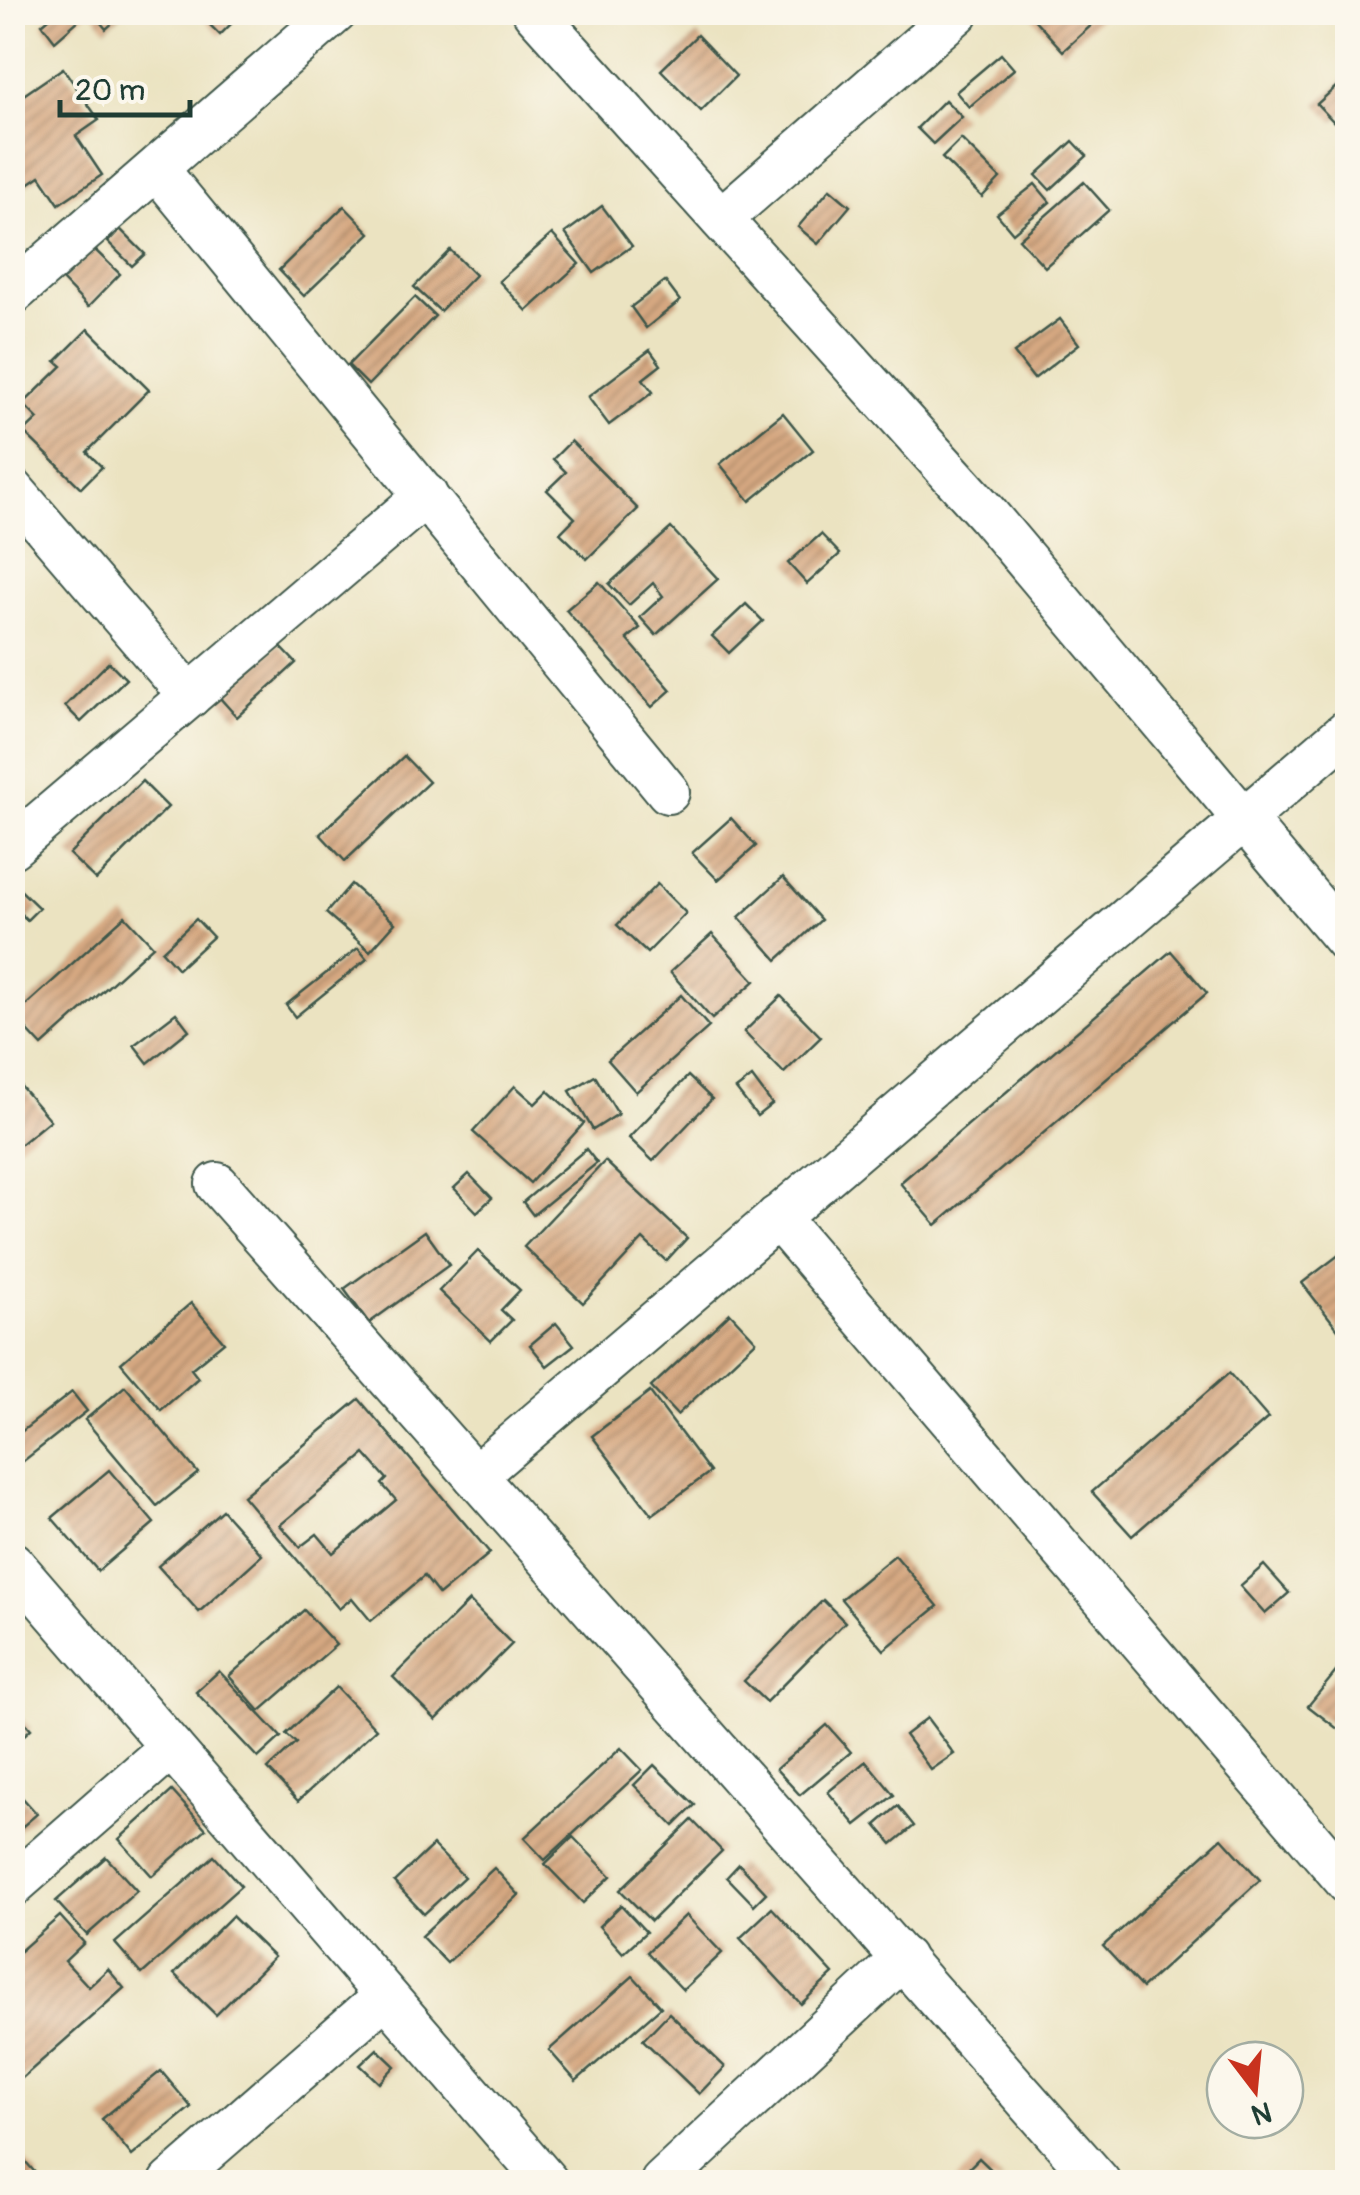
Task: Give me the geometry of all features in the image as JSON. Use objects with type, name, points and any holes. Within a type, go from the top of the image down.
[{"type":"street","points":[[12,294],[336,12]]},
{"type":"street","points":[[534,12],[987,514],[1348,943]]},
{"type":"street","points":[[721,220],[958,12]]},
{"type":"street","points":[[157,168],[668,792]]},
{"type":"street","points":[[12,489],[190,696]]},
{"type":"street","points":[[12,846],[426,495]]},
{"type":"street","points":[[475,1476],[1348,730]]},
{"type":"street","points":[[218,1184],[1099,2182]]},
{"type":"street","points":[[777,1218],[1348,1884]]},
{"type":"street","points":[[12,1563],[547,2182]]},
{"type":"street","points":[[12,1886],[171,1747]]},
{"type":"street","points":[[662,2182],[902,1958]]},
{"type":"street","points":[[172,2182],[385,1996]]},
{"type":"building","points":[[56,12],[88,12],[55,41],[42,24]]},
{"type":"building","points":[[92,12],[125,12],[106,29]]},
{"type":"building","points":[[197,12],[233,12],[238,17],[220,35]]},
{"type":"building","points":[[1039,12],[1106,12],[1063,51],[1033,18]]},
{"type":"building","points":[[697,35],[736,76],[701,111],[661,70]]},
{"type":"building","points":[[1001,54],[1014,69],[969,107],[956,92]]},
{"type":"building","points":[[63,68],[99,120],[76,136],[102,175],[59,204],[40,176],[12,195],[12,103]]},
{"type":"building","points":[[1348,76],[1348,110],[1334,122],[1317,104]]},
{"type":"building","points":[[945,100],[962,117],[933,144],[917,128]]},
{"type":"building","points":[[961,139],[1000,178],[982,197],[942,158]]},
{"type":"building","points":[[1073,141],[1087,156],[1050,190],[1036,175]]},
{"type":"building","points":[[1084,182],[1109,210],[1045,267],[1019,239]]},
{"type":"building","points":[[1035,184],[1050,202],[1013,233],[997,214]]},
{"type":"building","points":[[830,189],[850,206],[818,244],[798,227]]},
{"type":"building","points":[[344,206],[370,233],[304,296],[279,270]]},
{"type":"building","points":[[602,206],[632,246],[594,273],[565,233]]},
{"type":"building","points":[[120,229],[145,254],[132,266],[108,242]]},
{"type":"building","points":[[552,234],[579,264],[527,311],[499,281]]},
{"type":"building","points":[[94,249],[120,274],[88,307],[62,280]]},
{"type":"building","points":[[450,250],[475,275],[440,311],[414,287]]},
{"type":"building","points":[[665,281],[680,301],[646,328],[631,307]]},
{"type":"building","points":[[415,297],[435,316],[368,385],[348,365]]},
{"type":"building","points":[[1060,319],[1079,344],[1034,379],[1014,353]]},
{"type":"building","points":[[88,329],[149,390],[87,452],[102,467],[81,488],[24,432],[38,419],[23,404],[62,366],[56,361]]},
{"type":"building","points":[[650,350],[661,365],[643,379],[653,392],[609,425],[588,397]]},
{"type":"building","points":[[783,413],[813,450],[750,501],[720,464]]},
{"type":"building","points":[[571,441],[638,509],[587,559],[560,533],[575,518],[547,490],[566,472],[553,459]]},
{"type":"building","points":[[671,528],[718,579],[656,635],[640,617],[663,596],[653,583],[629,605],[609,584]]},
{"type":"building","points":[[821,534],[840,554],[807,584],[788,563]]},
{"type":"building","points":[[599,582],[640,628],[627,639],[671,690],[652,707],[566,610]]},
{"type":"building","points":[[746,604],[763,621],[729,653],[712,636]]},
{"type":"building","points":[[278,644],[296,663],[237,717],[220,698]]},
{"type":"building","points":[[109,662],[126,679],[81,722],[65,706]]},
{"type":"building","points":[[404,756],[429,782],[345,861],[320,834]]},
{"type":"building","points":[[142,781],[168,807],[96,880],[69,854]]},
{"type":"building","points":[[731,818],[756,846],[718,880],[692,853]]},
{"type":"building","points":[[783,877],[821,920],[777,960],[739,917]]},
{"type":"building","points":[[12,882],[39,908],[27,920],[12,905]]},
{"type":"building","points":[[351,884],[395,923],[370,951],[326,913]]},
{"type":"building","points":[[657,884],[686,913],[647,953],[617,925]]},
{"type":"building","points":[[125,916],[153,946],[42,1046],[14,1016]]},
{"type":"building","points":[[196,919],[213,937],[178,969],[162,951]]},
{"type":"building","points":[[712,934],[755,981],[712,1019],[670,972]]},
{"type":"building","points":[[358,948],[367,959],[295,1017],[286,1005]]},
{"type":"building","points":[[1171,951],[1207,993],[936,1225],[900,1183]]},
{"type":"building","points":[[681,995],[709,1027],[636,1092],[608,1060]]},
{"type":"building","points":[[781,996],[821,1037],[784,1073],[744,1032]]},
{"type":"building","points":[[176,1013],[189,1030],[148,1063],[134,1045]]},
{"type":"building","points":[[595,1076],[618,1114],[593,1130],[570,1091]]},
{"type":"building","points":[[688,1076],[712,1099],[653,1161],[629,1138]]},
{"type":"building","points":[[752,1077],[772,1104],[757,1116],[736,1089]]},
{"type":"building","points":[[18,1083],[50,1120],[12,1151],[12,1087]]},
{"type":"building","points":[[515,1086],[535,1104],[548,1091],[584,1123],[530,1183],[473,1132]]},
{"type":"building","points":[[586,1149],[597,1163],[533,1215],[523,1202]]},
{"type":"building","points":[[605,1161],[687,1238],[666,1261],[643,1239],[583,1303],[524,1247]]},
{"type":"building","points":[[469,1174],[492,1198],[477,1212],[454,1188]]},
{"type":"building","points":[[425,1231],[449,1265],[369,1323],[344,1289]]},
{"type":"building","points":[[1348,1248],[1348,1342],[1302,1283]]},
{"type":"building","points":[[478,1251],[520,1290],[501,1310],[512,1320],[491,1341],[439,1291]]},
{"type":"building","points":[[191,1303],[224,1342],[191,1369],[198,1378],[161,1410],[121,1363]]},
{"type":"building","points":[[730,1313],[756,1341],[677,1415],[651,1387]]},
{"type":"building","points":[[556,1323],[574,1345],[547,1366],[530,1345]]},
{"type":"building","points":[[1229,1373],[1268,1418],[1132,1536],[1092,1492]]},
{"type":"building","points":[[125,1386],[198,1473],[157,1506],[85,1420]]},
{"type":"building","points":[[72,1392],[87,1411],[12,1470],[12,1439]]},
{"type":"building","points":[[650,1392],[710,1472],[652,1515],[592,1436]]},
{"type":"building","points":[[359,1399],[490,1553],[439,1595],[424,1576],[371,1621],[352,1598],[339,1609],[243,1496]],"holes":[[[365,1454],[387,1479],[382,1484],[396,1500],[333,1553],[317,1534],[300,1547],[280,1525]]]},
{"type":"building","points":[[109,1470],[154,1523],[98,1571],[52,1518]]},
{"type":"building","points":[[222,1510],[262,1555],[199,1612],[158,1566]]},
{"type":"building","points":[[895,1555],[938,1606],[884,1650],[841,1599]]},
{"type":"building","points":[[1264,1565],[1289,1593],[1265,1614],[1240,1586]]},
{"type":"building","points":[[823,1600],[845,1622],[766,1702],[744,1681]]},
{"type":"building","points":[[469,1601],[512,1644],[436,1720],[393,1677]]},
{"type":"building","points":[[304,1610],[336,1645],[260,1711],[229,1676]]},
{"type":"building","points":[[1348,1657],[1348,1737],[1308,1706]]},
{"type":"building","points":[[219,1671],[281,1737],[258,1758],[196,1692]]},
{"type":"building","points":[[336,1687],[376,1729],[298,1801],[268,1769],[296,1743],[286,1734]]},
{"type":"building","points":[[12,1708],[31,1729],[12,1746]]},
{"type":"building","points":[[927,1718],[954,1754],[931,1770],[905,1735]]},
{"type":"building","points":[[827,1725],[851,1752],[800,1795],[776,1769]]},
{"type":"building","points":[[621,1748],[642,1770],[545,1860],[524,1838]]},
{"type":"building","points":[[866,1761],[894,1795],[856,1825],[828,1792]]},
{"type":"building","points":[[654,1765],[695,1805],[674,1826],[634,1785]]},
{"type":"building","points":[[12,1786],[37,1814],[16,1832],[12,1827]]},
{"type":"building","points":[[172,1791],[206,1829],[152,1876],[119,1839]]},
{"type":"building","points":[[898,1806],[914,1826],[892,1844],[876,1825]]},
{"type":"building","points":[[692,1820],[722,1851],[651,1921],[620,1890]]},
{"type":"building","points":[[573,1837],[611,1876],[583,1903],[545,1864]]},
{"type":"building","points":[[1222,1838],[1260,1880],[1142,1988],[1103,1946]]},
{"type":"building","points":[[433,1845],[464,1877],[424,1914],[394,1882]]},
{"type":"building","points":[[214,1856],[241,1886],[142,1974],[115,1943]]},
{"type":"building","points":[[106,1857],[137,1891],[87,1935],[56,1901]]},
{"type":"building","points":[[739,1864],[766,1893],[754,1905],[727,1877]]},
{"type":"building","points":[[494,1868],[519,1895],[447,1963],[421,1936]]},
{"type":"building","points":[[621,1905],[646,1932],[623,1953],[599,1926]]},
{"type":"building","points":[[772,1908],[833,1974],[801,2004],[740,1938]]},
{"type":"building","points":[[686,1915],[722,1953],[683,1990],[647,1952]]},
{"type":"building","points":[[60,1916],[84,1943],[65,1961],[89,1987],[108,1969],[124,1988],[12,2087],[12,2068],[20,2061],[16,2055],[12,2059],[12,1958]]},
{"type":"building","points":[[232,1916],[274,1957],[216,2015],[174,1974]]},
{"type":"building","points":[[633,1976],[661,2007],[576,2081],[549,2050]]},
{"type":"building","points":[[669,2013],[725,2067],[699,2094],[643,2040]]},
{"type":"building","points":[[377,2049],[395,2066],[379,2083],[360,2065]]},
{"type":"building","points":[[161,2071],[191,2107],[132,2156],[102,2119]]},
{"type":"building","points":[[12,2146],[39,2177],[33,2182],[12,2182]]},
{"type":"building","points":[[979,2158],[1004,2182],[955,2182]]}]
